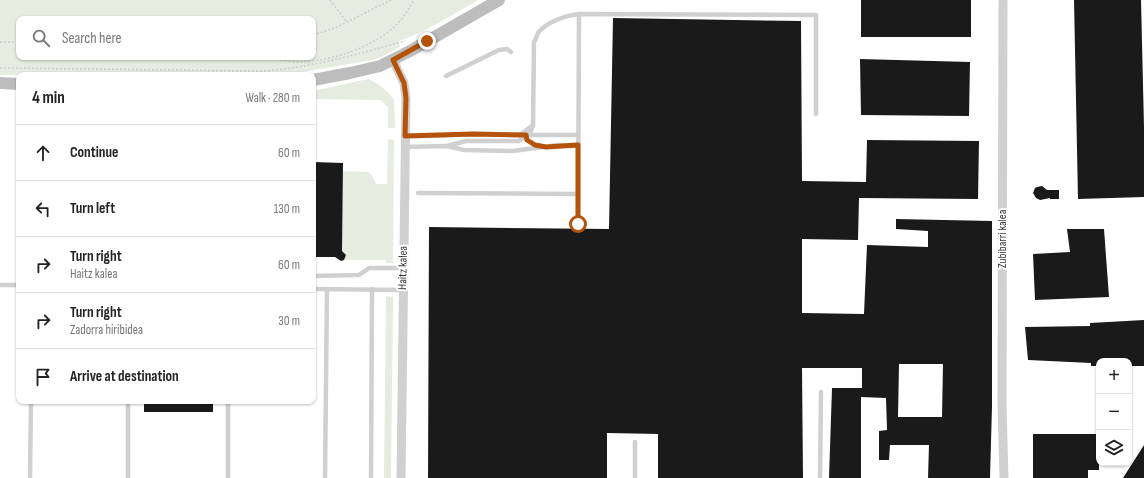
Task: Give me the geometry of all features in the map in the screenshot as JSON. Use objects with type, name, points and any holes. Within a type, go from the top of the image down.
[{"type":"main road","points":[[316,79],[380,66],[499,0]]},
{"type":"main road","points":[[0,83],[16,84]]},
{"type":"street","name":"Zubibarri kalea","points":[[1003,0],[1002,404],[1004,478]]},
{"type":"street","name":"Haitz kalea","points":[[393,60],[404,83],[406,98],[400,478]]},
{"type":"lane","points":[[578,224],[579,14]]},
{"type":"lane","points":[[405,147],[446,146],[466,141],[519,141],[531,131],[533,125],[534,42],[539,32],[545,27],[570,15],[579,14],[816,15],[816,114]]},
{"type":"lane","points":[[446,76],[499,50],[506,49],[511,52]]},
{"type":"lane","points":[[527,133],[527,140],[535,145],[546,147]]},
{"type":"lane","points":[[405,136],[473,134],[520,135],[527,133],[578,134]]},
{"type":"lane","points":[[446,146],[464,150],[513,151],[578,145]]},
{"type":"lane","points":[[418,193],[578,194]]},
{"type":"lane","points":[[316,276],[359,275],[369,268],[404,268]]},
{"type":"lane","points":[[0,285],[16,285]]},
{"type":"lane","points":[[316,289],[403,290]]},
{"type":"lane","points":[[325,478],[327,289]]},
{"type":"lane","points":[[371,478],[372,289]]},
{"type":"lane","points":[[820,478],[821,392]]},
{"type":"lane","points":[[30,478],[31,404]]},
{"type":"lane","points":[[128,404],[128,478]]},
{"type":"lane","points":[[228,404],[228,478]]},
{"type":"lane","points":[[635,442],[635,478]]},
{"type":"path","points":[[330,0],[346,22]]},
{"type":"path","points":[[316,34],[335,28],[391,0]]},
{"type":"path","points":[[280,60],[304,62],[319,60],[353,51],[385,34],[397,24],[407,12],[414,0]]},
{"type":"path","points":[[0,68],[262,71],[302,67],[328,62],[406,41]]},
{"type":"path","points":[[0,42],[16,42]]},
{"type":"shaded area","points":[[0,0],[478,0],[429,28],[399,41],[400,47],[379,58],[303,72],[16,72],[16,75],[0,75]]},
{"type":"shaded area","points":[[368,79],[375,82],[394,100],[395,126],[394,128],[388,128],[388,107],[380,100],[316,99],[316,90]]},
{"type":"shaded area","points":[[388,139],[394,140],[393,263],[386,263],[386,260],[344,260],[346,255],[342,251],[343,171],[368,172],[371,174],[376,184],[387,184]]},
{"type":"shaded area","points":[[386,296],[393,297],[391,478],[384,478]]},
{"type":"building","points":[[861,0],[971,0],[971,37],[861,37]]},
{"type":"building","points":[[1074,0],[1141,0],[1144,197],[1078,199]]},
{"type":"building","points":[[613,18],[801,21],[802,181],[866,182],[867,140],[979,141],[978,199],[859,198],[858,240],[802,239],[802,313],[864,314],[867,245],[928,247],[928,231],[896,229],[896,219],[992,221],[992,406],[990,478],[928,478],[929,445],[890,445],[889,460],[879,460],[879,431],[887,430],[886,398],[861,397],[861,478],[829,478],[832,388],[862,388],[862,368],[802,368],[803,478],[658,478],[658,434],[607,433],[607,478],[428,478],[429,227],[609,229]],"holes":[[[899,364],[943,364],[942,417],[898,417]]]},
{"type":"building","points":[[860,59],[970,62],[969,116],[861,115]]},
{"type":"building","points":[[316,162],[343,163],[342,251],[346,255],[344,260],[341,261],[335,257],[316,257]]},
{"type":"building","points":[[1042,186],[1047,190],[1059,190],[1059,199],[1050,198],[1040,200],[1036,198],[1033,193],[1035,188]]},
{"type":"building","points":[[1067,229],[1104,229],[1109,297],[1035,300],[1033,254],[1070,252]]},
{"type":"building","points":[[1144,320],[1144,366],[1132,366],[1132,358],[1096,358],[1096,366],[1091,366],[1091,363],[1028,360],[1025,327],[1090,326],[1090,323]]},
{"type":"building","points":[[144,404],[213,404],[213,412],[144,412]]},
{"type":"building","points":[[1033,434],[1096,434],[1096,466],[1099,466],[1099,470],[1088,470],[1088,478],[1033,478]]},
{"type":"building","points":[[1144,445],[1144,478],[1123,478]]},
{"type":"route","points":[[427,41],[393,60],[404,83],[406,98],[405,136],[473,134],[526,135],[527,140],[535,145],[546,147],[558,145],[578,145],[578,224]]}]
